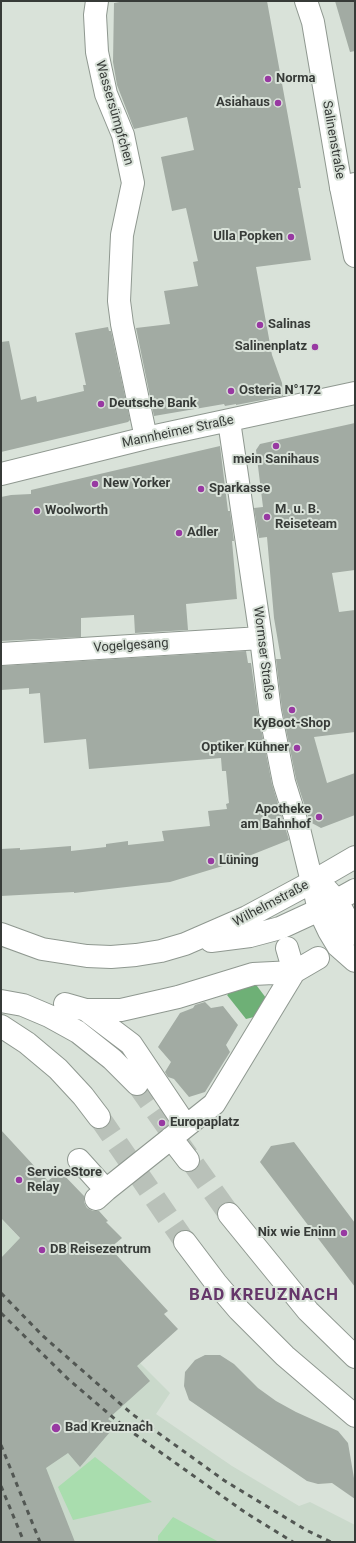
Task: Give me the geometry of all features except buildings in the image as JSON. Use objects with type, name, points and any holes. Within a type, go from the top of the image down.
[{"type":"street","name":"Wassersümpfchen","points":[[97,1],[95,15],[97,52],[106,94],[123,135],[133,183],[122,235],[119,295],[122,324],[146,438]]},
{"type":"street","name":"Salinenstraße","points":[[306,1],[312,22],[348,186],[355,256]]},
{"type":"street","name":"Mannheimer Straße","points":[[1,474],[146,438],[355,393]]},
{"type":"street","name":"Wormser Straße","points":[[229,421],[261,638],[270,711],[284,782],[300,833],[312,882]]},
{"type":"street","name":"Vogelgesang","points":[[1,654],[261,638]]},
{"type":"street","name":"Wilhelmstraße","points":[[1,934],[42,949],[87,956],[111,957],[161,951],[185,944],[247,917],[355,857]]},
{"type":"street","points":[[312,882],[328,891],[329,931],[338,946],[355,961]]},
{"type":"street","name":"Wilhelmstraße","points":[[185,944],[250,936],[268,932],[328,906],[355,890]]},
{"type":"street","points":[[328,906],[355,934]]},
{"type":"street","points":[[78,1160],[101,1195],[214,1104],[294,972],[287,948]]},
{"type":"street","points":[[65,1004],[86,1010],[121,1010],[178,997],[253,974],[294,972],[318,958]]},
{"type":"street","points":[[1,1002],[24,1005],[49,1016],[84,1036],[112,1059],[136,1084]]},
{"type":"street","points":[[24,1005],[19,1007],[11,1015],[5,1028],[38,1052],[58,1069],[83,1096],[99,1117]]},
{"type":"street","points":[[86,1010],[131,1044],[179,1132],[188,1160]]},
{"type":"street","points":[[230,1214],[308,1311],[355,1357]]},
{"type":"street","points":[[185,1242],[216,1283],[239,1310],[285,1356],[354,1414]]},
{"type":"shaded area","points":[[254,982],[266,998],[254,1017],[246,1019],[227,995],[235,988]]},
{"type":"shaded area","points":[[1,1218],[57,1279],[79,1298],[170,1393],[156,1414],[232,1466],[299,1506],[310,1502],[355,1525],[355,1542],[1,1542]]},
{"type":"shaded area","points":[[95,1457],[152,1502],[73,1520],[58,1487]]},
{"type":"shaded area","points":[[173,1517],[219,1542],[158,1542],[158,1536]]},
{"type":"tunnel","points":[[137,1084],[229,1214]]},
{"type":"tunnel","points":[[99,1117],[185,1242]]},
{"type":"railway","points":[[1,1293],[43,1336],[132,1414],[225,1481],[306,1530],[331,1542]]},
{"type":"railway","points":[[1,1313],[67,1378],[122,1425],[246,1513],[293,1542]]},
{"type":"railway","points":[[1,1445],[40,1542]]},
{"type":"railway","points":[[1,1486],[24,1542]]},
{"type":"place","name":"Norma","points":[[268,79]]},
{"type":"place","name":"Asiahaus","points":[[278,103]]},
{"type":"place","name":"Ulla Popken","points":[[291,237]]},
{"type":"place","name":"Salinas","points":[[260,325]]},
{"type":"place","name":"Salinenplatz","points":[[315,347]]},
{"type":"place","name":"Osteria N°172","points":[[231,391]]},
{"type":"place","name":"Deutsche Bank","points":[[101,404]]},
{"type":"place","name":"mein Sanihaus","points":[[276,446]]},
{"type":"place","name":"New Yorker","points":[[95,484]]},
{"type":"place","name":"Sparkasse","points":[[201,489]]},
{"type":"place","name":"Woolworth","points":[[37,511]]},
{"type":"place","name":"M. u. B. Reiseteam","points":[[267,517]]},
{"type":"place","name":"Adler","points":[[179,533]]},
{"type":"place","name":"KyBoot-Shop","points":[[292,710]]},
{"type":"place","name":"Optiker Kühner","points":[[297,748]]},
{"type":"place","name":"Apotheke am Bahnhof","points":[[319,817]]},
{"type":"place","name":"Lüning","points":[[211,861]]},
{"type":"place","name":"Europaplatz","points":[[162,1123]]},
{"type":"place","name":"ServiceStore Relay","points":[[19,1180]]},
{"type":"place","name":"Nix wie Eninn","points":[[344,1233]]},
{"type":"place","name":"DB Reisezentrum","points":[[42,1250]]},
{"type":"place","name":"Bad Kreuznach","points":[[56,1428]]},
{"type":"district","name":"BAD KREUZNACH","points":[[264,1296]]}]
